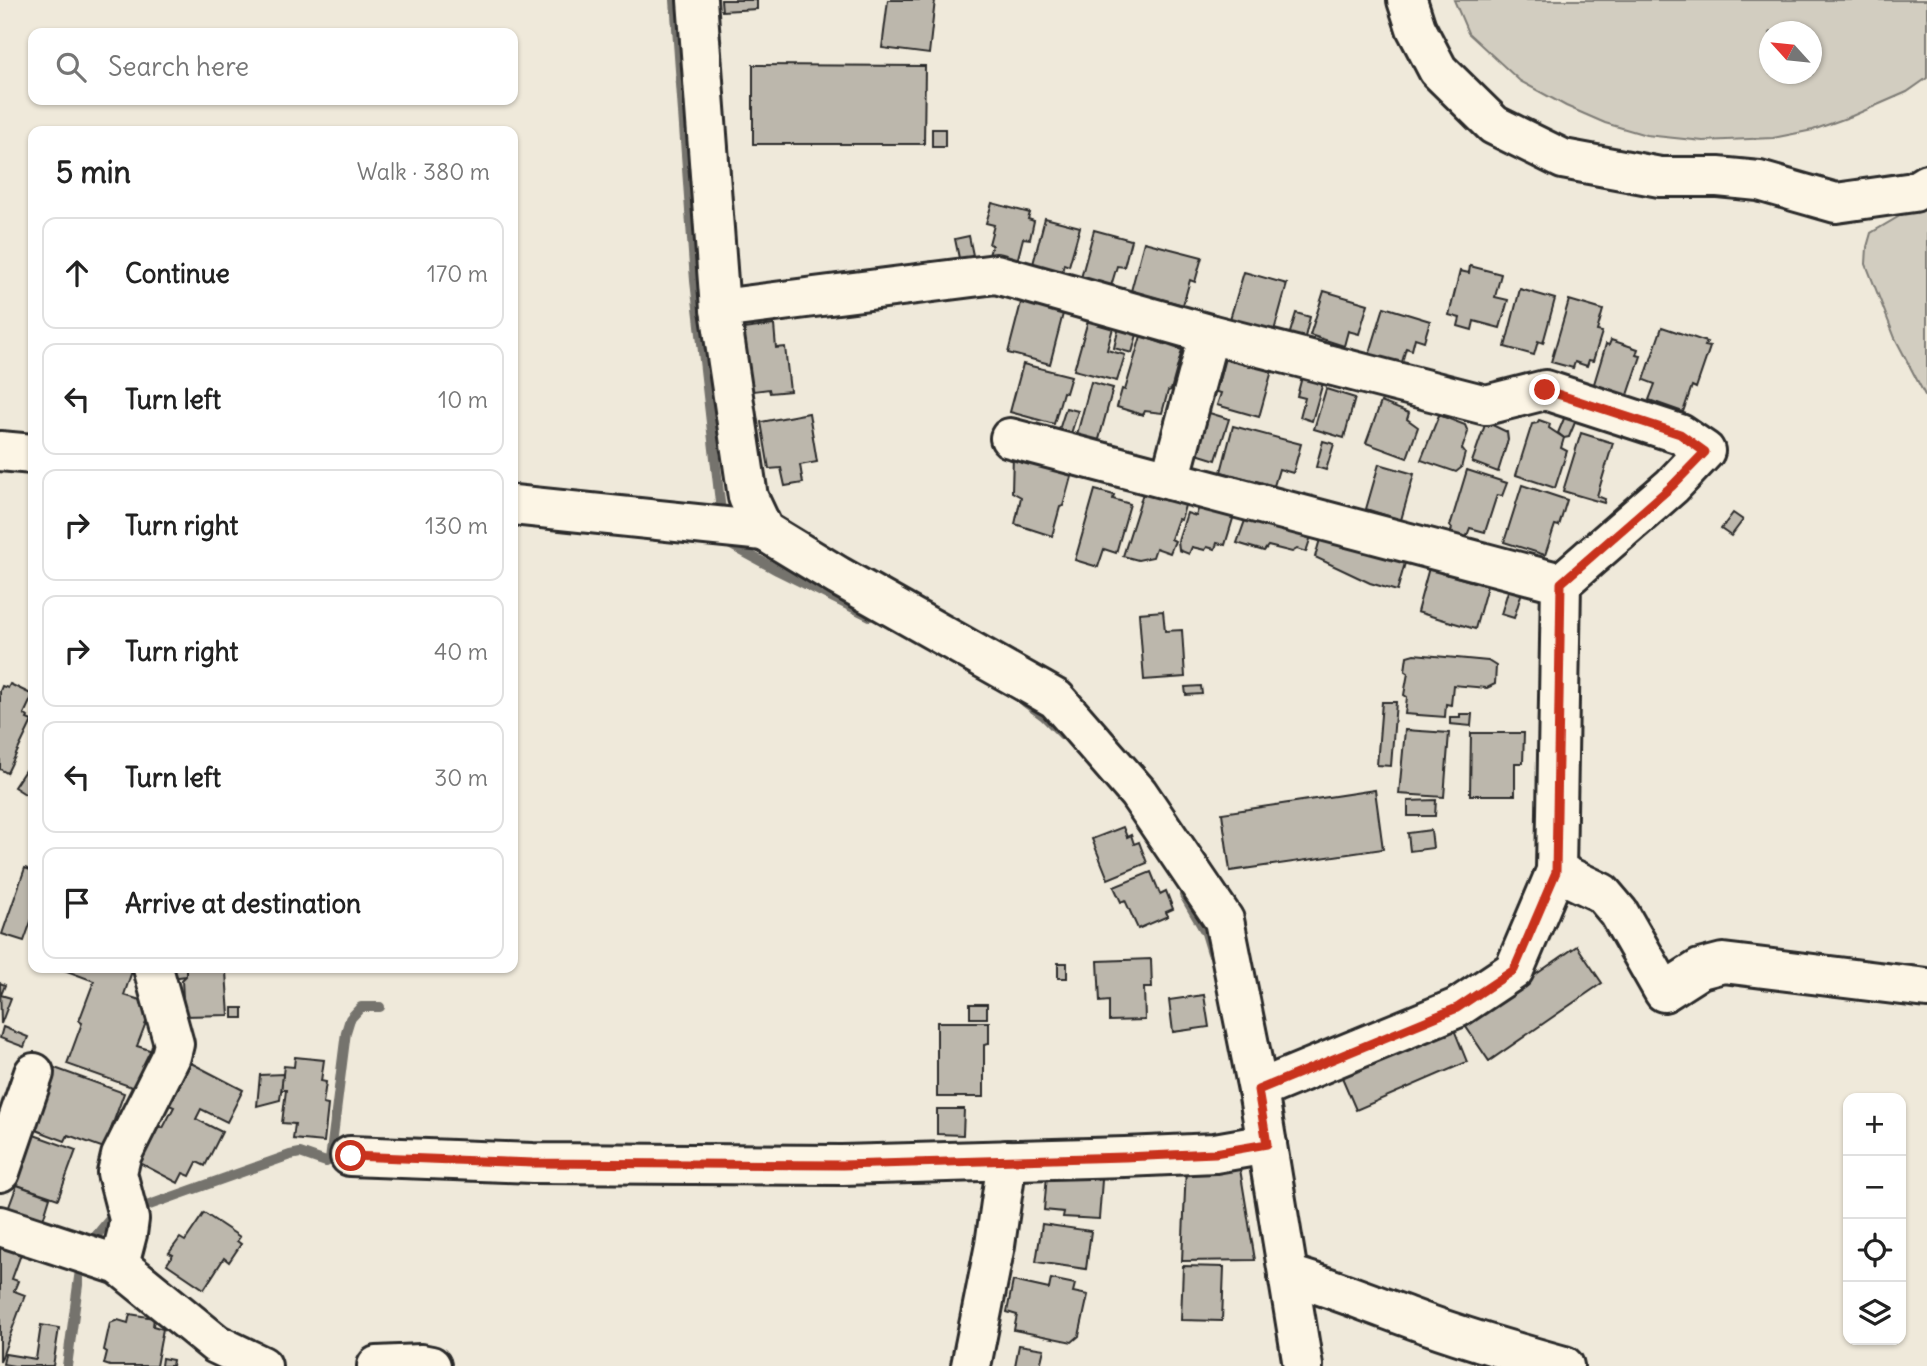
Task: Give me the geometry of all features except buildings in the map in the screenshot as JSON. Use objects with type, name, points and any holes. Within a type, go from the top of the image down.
[{"type":"street","points":[[696,0],[720,309],[748,496],[764,531]]},
{"type":"street","points":[[1407,0],[1416,28],[1438,70],[1494,125],[1563,159],[1660,177],[1718,177],[1759,181],[1836,203],[1913,192],[1927,184]]},
{"type":"street","points":[[720,309],[996,274],[1209,334],[1486,405],[1545,390],[1680,434],[1705,452],[1672,486],[1561,583],[1556,872],[1514,970],[1457,1008],[1258,1090]]},
{"type":"street","points":[[1170,480],[1209,334]]},
{"type":"street","points":[[1010,438],[1561,583]]},
{"type":"street","points":[[0,451],[28,454]]},
{"type":"street","points":[[518,506],[764,531],[838,576],[1056,699],[1138,793],[1224,920],[1258,1090],[1253,1146],[1288,1275],[1303,1366]]},
{"type":"street","points":[[1556,872],[1602,894],[1619,913],[1664,992],[1700,969],[1723,963],[1927,988]]},
{"type":"street","points":[[119,1265],[129,1219],[117,1173],[121,1156],[171,1056],[174,1044],[154,973]]},
{"type":"street","points":[[0,1172],[34,1073]]},
{"type":"street","points":[[351,1156],[533,1163],[842,1165],[1215,1153],[1253,1146]]},
{"type":"street","points":[[971,1366],[995,1244],[1007,1160]]},
{"type":"street","points":[[0,1226],[119,1265],[216,1344],[262,1366]]},
{"type":"street","points":[[1288,1275],[1323,1284],[1407,1317],[1564,1366]]},
{"type":"street","points":[[377,1366],[431,1366]]},
{"type":"shaded area","points":[[1454,0],[1927,0],[1927,78],[1907,92],[1852,116],[1813,130],[1773,138],[1703,141],[1646,135],[1605,123],[1520,81],[1468,33]]},
{"type":"shaded area","points":[[1927,200],[1927,399],[1895,338],[1866,264],[1871,233]]},
{"type":"waterway","points":[[675,0],[695,281],[722,520]]},
{"type":"waterway","points":[[724,539],[777,570],[870,616]]},
{"type":"waterway","points":[[1025,702],[1063,735]]},
{"type":"waterway","points":[[1184,895],[1206,933],[1212,953]]},
{"type":"waterway","points":[[67,1366],[80,1270],[91,1242],[110,1219],[290,1155],[300,1153],[326,1162],[330,1160],[346,1032],[350,1019],[361,1007],[380,1007]]},
{"type":"route","points":[[351,1156],[533,1163],[842,1165],[1215,1153],[1267,1144],[1258,1090],[1457,1008],[1514,970],[1556,872],[1561,583],[1672,486],[1705,452],[1680,434],[1545,390]]}]
